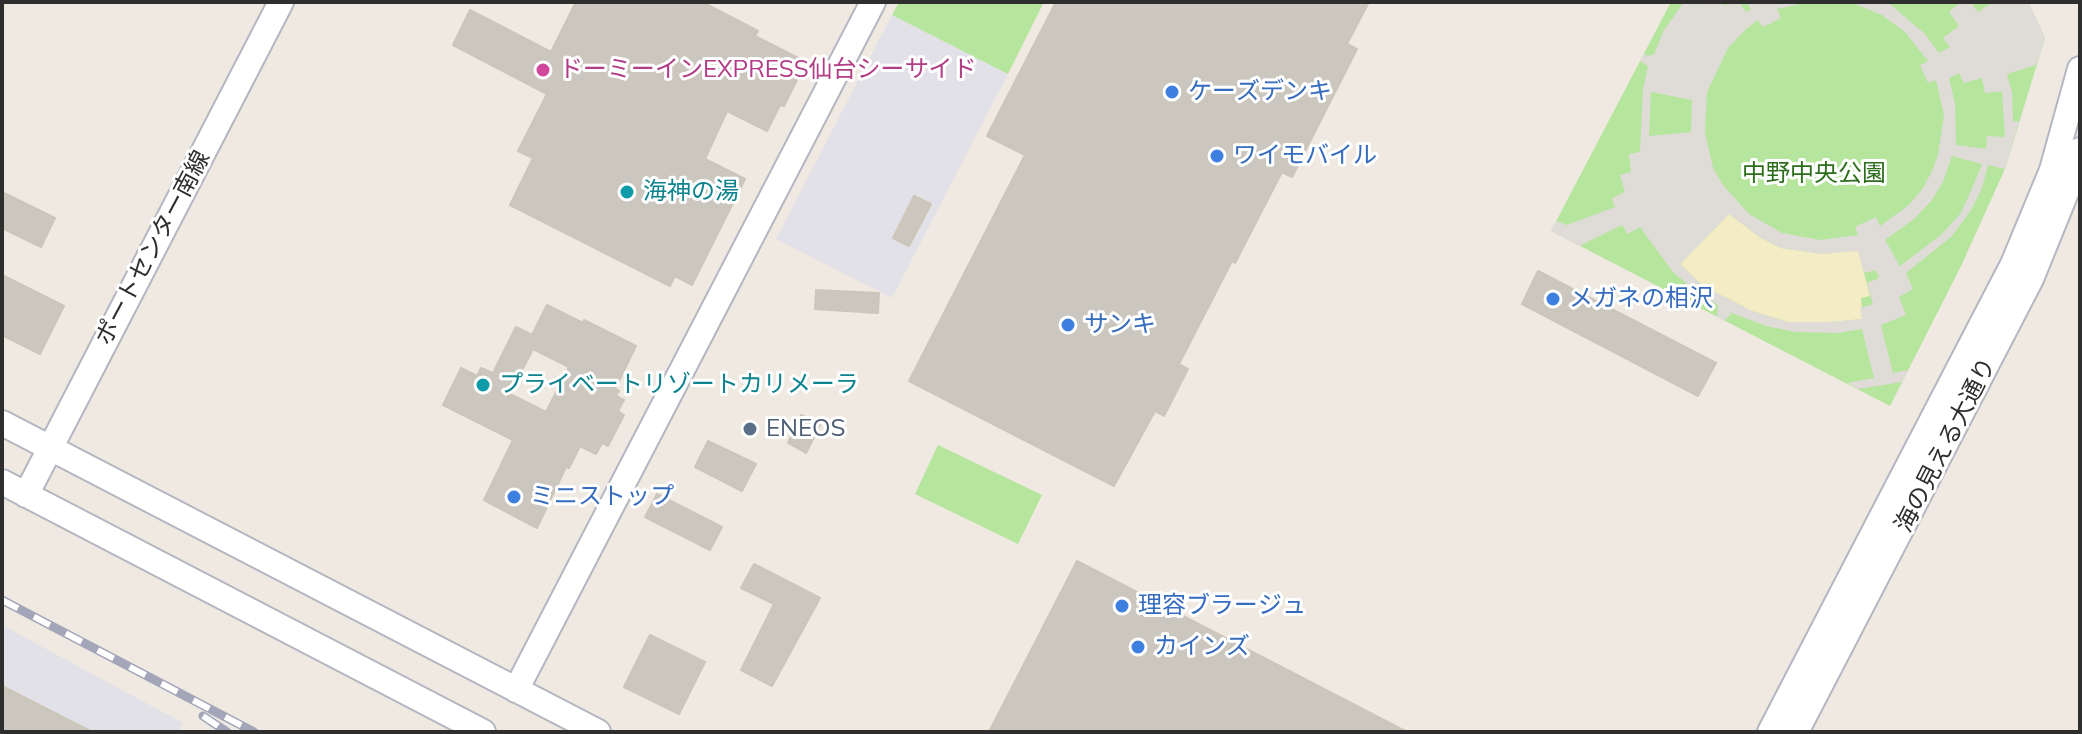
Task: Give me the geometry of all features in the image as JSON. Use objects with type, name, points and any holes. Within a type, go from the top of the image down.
[{"type":"street","name":"ポートセンター南線","points":[[26,495],[281,2]]},
{"type":"street","points":[[516,690],[873,2]]},
{"type":"street","points":[[1770,732],[2013,264],[2052,170],[2080,69]]},
{"type":"street","name":"海の見える大通り","points":[[1796,732],[2031,279],[2072,178],[2080,150]]},
{"type":"street","points":[[2,423],[598,732]]},
{"type":"street","points":[[2,482],[483,732]]},
{"type":"shaded area","points":[[1684,2],[1695,2],[1695,6],[1699,2],[1721,2],[1725,6],[1730,2],[1739,2],[1746,12],[1751,9],[1746,2],[1809,2],[1777,9],[1781,18],[1763,27],[1758,20],[1728,48],[1707,92],[1705,132],[1713,168],[1723,185],[1749,214],[1782,233],[1820,240],[1858,235],[1855,227],[1876,217],[1880,226],[1909,205],[1932,171],[1938,155],[1944,115],[1936,80],[1928,83],[1920,65],[1928,61],[1905,32],[1882,15],[1855,4],[1840,2],[1892,2],[1891,5],[1925,34],[1939,53],[1950,47],[1943,38],[1959,26],[1949,12],[1961,2],[1970,2],[1978,12],[1993,2],[2029,3],[2045,38],[2036,65],[2007,74],[2012,92],[2013,121],[2019,121],[2005,169],[1988,165],[1982,188],[1971,210],[1952,236],[1906,273],[1913,289],[1899,297],[1906,315],[1881,325],[1893,373],[1908,370],[1902,382],[1858,389],[1847,383],[1874,378],[1862,329],[1838,333],[1796,332],[1766,326],[1732,313],[1724,321],[1717,317],[1718,305],[1700,295],[1673,272],[1640,227],[1628,234],[1622,225],[1579,246],[1551,231],[1556,221],[1567,225],[1615,207],[1612,198],[1625,192],[1620,175],[1631,172],[1629,154],[1640,152],[1643,90],[1648,66],[1640,61],[1644,54],[1654,54],[1664,30]],"holes":[[[1959,73],[1964,83],[1982,78],[1985,93],[2002,91],[2005,137],[1987,136],[1986,149],[1956,145],[1955,104],[1949,78]],[[1651,92],[1692,100],[1691,132],[1649,136]],[[1952,156],[1982,164],[1960,214],[1942,234],[1900,266],[1885,240],[1914,219],[1932,200],[1943,182]],[[1729,214],[1761,238],[1781,248],[1822,254],[1858,251],[1864,273],[1876,270],[1879,278],[1867,283],[1873,304],[1860,308],[1862,319],[1787,322],[1752,311],[1703,286],[1680,264]]]},
{"type":"shaded area","points":[[892,15],[1008,74],[892,298],[776,239]]},
{"type":"shaded area","points":[[2,625],[183,723],[178,732],[2,732]]},
{"type":"green space","points":[[899,2],[1044,2],[1008,74],[892,15]]},
{"type":"green space","name":"中野中央公園","points":[[1671,2],[2029,3],[2045,38],[2005,169],[1961,266],[1890,406],[1551,231]]},
{"type":"green space","points":[[938,445],[1042,495],[1018,544],[915,494]]},
{"type":"sand","points":[[1729,214],[1761,238],[1781,248],[1822,254],[1858,250],[1870,296],[1861,298],[1863,319],[1788,322],[1752,311],[1703,286],[1680,264]]},
{"type":"building","points":[[576,2],[702,2],[758,31],[755,36],[806,62],[784,106],[780,105],[767,131],[727,111],[705,159],[745,179],[692,285],[675,276],[670,286],[510,205],[533,158],[518,151],[547,94],[453,45],[470,10],[551,52]]},
{"type":"building","points":[[1056,2],[1369,2],[1347,44],[1357,49],[1292,177],[1282,172],[1179,364],[1188,369],[1164,416],[1155,411],[1114,486],[909,381],[1025,155],[987,136]]},
{"type":"building","points":[[2,192],[55,218],[41,247],[2,228]]},
{"type":"building","points":[[914,196],[931,204],[909,246],[893,238]]},
{"type":"building","points":[[1538,271],[1716,363],[1698,396],[1522,304]]},
{"type":"building","points":[[2,275],[64,306],[40,354],[2,335]]},
{"type":"building","points":[[816,290],[879,293],[878,313],[815,309]]},
{"type":"building","name":"プライベートリゾートカリメーラ","points":[[547,305],[636,346],[615,389],[619,391],[616,396],[624,400],[618,411],[624,415],[608,446],[602,443],[596,454],[580,446],[569,468],[566,467],[537,528],[484,500],[513,440],[443,405],[461,368],[477,376],[481,368],[493,373],[516,327],[532,335]],"holes":[[[533,349],[569,367],[546,412],[510,394]]]},
{"type":"building","points":[[801,415],[820,425],[806,453],[788,443]]},
{"type":"building","points":[[708,441],[756,464],[742,491],[695,467]]},
{"type":"building","points":[[657,494],[722,527],[710,550],[645,517]]},
{"type":"building","name":"カインズ","points":[[1077,561],[1407,732],[989,732]]},
{"type":"building","points":[[754,564],[820,598],[772,686],[741,670],[774,604],[741,588]]},
{"type":"building","points":[[650,635],[705,662],[679,714],[624,687]]},
{"type":"building","points":[[2,686],[92,732],[2,732]]},
{"type":"railway","points":[[2,600],[254,732]]},
{"type":"railway","points":[[203,716],[227,732]]},
{"type":"place","name":"ドーミーインEXPRESS仙台シーサイド","points":[[543,70]]},
{"type":"place","name":"ケーズデンキ","points":[[1172,92]]},
{"type":"place","name":"ワイモバイル","points":[[1217,156]]},
{"type":"place","name":"海神の湯","points":[[627,192]]},
{"type":"place","name":"メガネの相沢","points":[[1553,299]]},
{"type":"place","name":"サンキ","points":[[1068,325]]},
{"type":"place","name":"プライベートリゾートカリメーラ","points":[[483,385]]},
{"type":"place","name":"ENEOS","points":[[750,429]]},
{"type":"place","name":"ミニストップ","points":[[514,497]]},
{"type":"place","name":"理容ブラージュ","points":[[1122,606]]},
{"type":"place","name":"カインズ","points":[[1138,647]]}]
